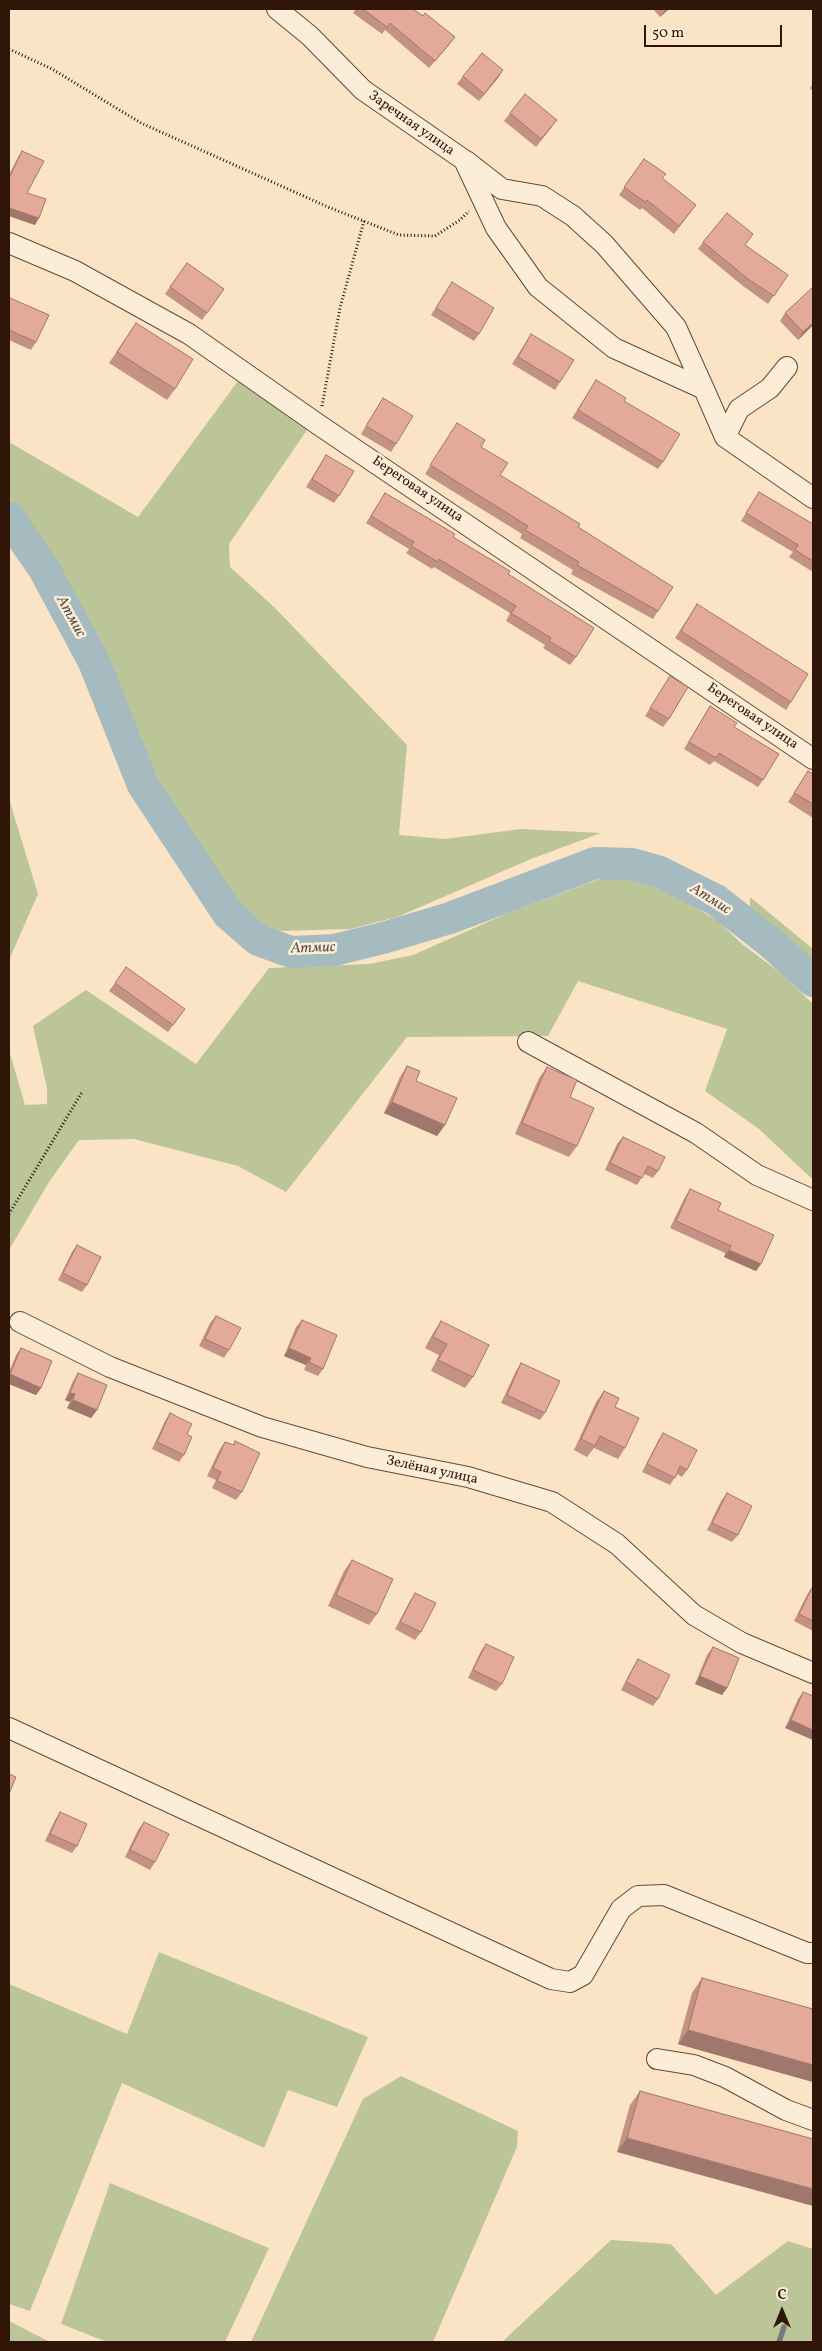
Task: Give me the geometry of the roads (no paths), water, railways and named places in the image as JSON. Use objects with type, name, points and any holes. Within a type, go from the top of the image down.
[{"type":"street","name":"Заречная улица","points":[[277,9],[310,36],[363,90],[464,160],[496,228],[538,287],[614,348],[704,389]]},
{"type":"street","points":[[464,160],[502,188],[542,196],[574,216],[604,244],[676,327],[725,437],[813,498]]},
{"type":"street","name":"Береговая улица","points":[[9,243],[75,271],[189,334],[813,759]]},
{"type":"street","points":[[725,437],[739,409],[770,388],[787,367]]},
{"type":"street","points":[[528,1042],[696,1133],[756,1175],[813,1200]]},
{"type":"street","name":"Зелёная улица","points":[[20,1322],[110,1367],[262,1427],[367,1457],[468,1477],[552,1502],[617,1544],[694,1615],[742,1643],[813,1673]]},
{"type":"street","points":[[9,1728],[551,1979],[570,1982],[583,1975],[621,1909],[638,1896],[664,1895],[807,1953],[813,1953]]},
{"type":"street","points":[[657,2059],[702,2068],[725,2077],[786,2110],[813,2120]]},
{"type":"waterway","name":"Атмис","points":[[9,518],[44,569],[94,662],[143,785],[228,914],[258,940],[291,952],[334,950],[450,918],[595,863],[632,864],[660,872],[716,900],[771,943],[813,981]]},
{"type":"waterway","points":[[779,2342],[784,2327]]}]
